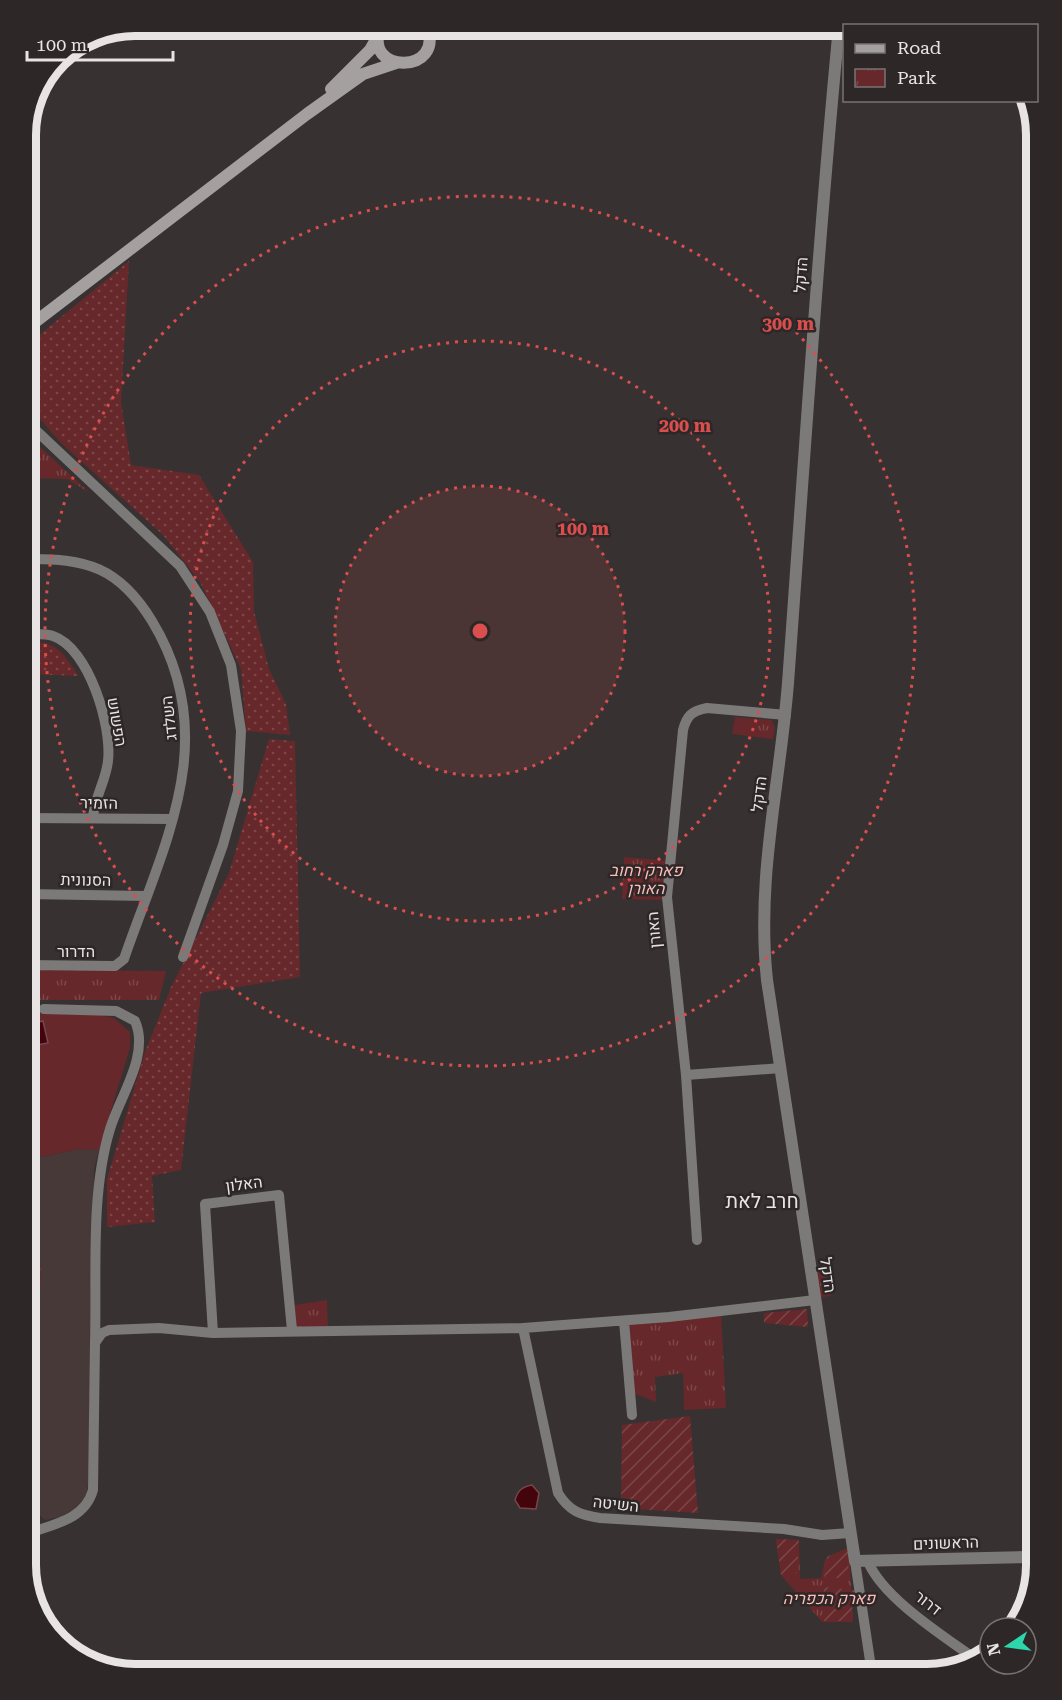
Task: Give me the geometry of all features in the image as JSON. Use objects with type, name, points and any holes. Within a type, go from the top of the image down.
[{"type":"main road","points":[[307,114],[364,57],[376,36]]},
{"type":"main road","points":[[381,36],[382,53],[396,63]]},
{"type":"main road","points":[[36,321],[307,114],[363,75],[396,63],[413,63],[420,59],[429,45],[428,36]]},
{"type":"street","name":"הדקל","points":[[837,36],[786,715],[763,892],[764,953],[850,1533],[861,1561]]},
{"type":"street","points":[[36,431],[180,566],[210,612],[231,665],[238,697],[241,731],[238,791],[223,845],[183,957]]},
{"type":"street","name":"השלדג","points":[[36,559],[69,560],[100,568],[127,587],[159,633],[176,670],[187,733],[184,773],[172,819],[124,959]]},
{"type":"street","name":"הפשוש","points":[[36,635],[54,636],[70,648],[85,669],[102,706],[109,742],[108,760],[93,818]]},
{"type":"street","name":"האורן","points":[[686,1075],[667,897],[686,718],[695,710],[707,708],[786,715]]},
{"type":"street","name":"הזמיר","points":[[36,818],[172,819]]},
{"type":"street","name":"הסנונית","points":[[36,894],[146,896]]},
{"type":"street","name":"הדרור","points":[[36,965],[115,966],[124,959]]},
{"type":"street","points":[[36,1528],[71,1518],[90,1501],[93,1490],[94,1343],[99,1205],[104,1155],[117,1107],[137,1059],[140,1039],[135,1021],[116,1011],[44,1009]]},
{"type":"street","points":[[697,1240],[686,1075],[781,1068]]},
{"type":"street","name":"האלון","points":[[213,1333],[205,1204],[279,1195],[292,1330]]},
{"type":"street","points":[[94,1343],[102,1333],[117,1329],[159,1328],[213,1333],[523,1328],[624,1321],[815,1300]]},
{"type":"street","points":[[624,1321],[632,1415]]},
{"type":"street","name":"השיטה","points":[[523,1328],[558,1493],[565,1506],[579,1515],[784,1529],[822,1535],[850,1533]]},
{"type":"street","name":"הראשונים","points":[[861,1561],[1026,1558]]},
{"type":"street","points":[[861,1561],[871,1664]]},
{"type":"street","name":"דרור","points":[[861,1561],[874,1577],[902,1603],[970,1655]]},
{"type":"shaded area","points":[[43,1021],[48,1043],[36,1045],[36,1023]]},
{"type":"shaded area","points":[[80,1149],[99,1150],[94,1169],[90,1459],[87,1495],[77,1508],[60,1517],[45,1520],[36,1511],[36,1158]]},
{"type":"shaded area","points":[[532,1485],[539,1493],[536,1509],[520,1508],[515,1500],[519,1491]]},
{"type":"green space","points":[[129,261],[121,402],[131,465],[199,475],[253,562],[254,611],[269,669],[286,704],[290,735],[246,731],[241,669],[200,582],[163,535],[62,444],[36,414],[36,338]]},
{"type":"green space","points":[[36,443],[90,493],[67,479],[36,478]]},
{"type":"green space","points":[[36,642],[46,643],[58,649],[79,676],[36,674]]},
{"type":"green space","points":[[735,717],[771,720],[775,727],[773,739],[732,734]]},
{"type":"green space","points":[[269,739],[295,741],[300,977],[201,993],[181,1170],[152,1176],[155,1222],[107,1227],[107,1179],[145,1052],[171,987],[229,873]]},
{"type":"green space","name":"פארק רחוב האורן","points":[[624,857],[668,861],[667,900],[622,899]]},
{"type":"green space","points":[[36,970],[166,971],[159,1000],[36,1000]]},
{"type":"green space","points":[[36,1013],[100,1015],[114,1018],[130,1032],[130,1048],[99,1150],[80,1149],[36,1158]]},
{"type":"green space","points":[[36,1225],[39,1228],[41,1283],[36,1284]]},
{"type":"green space","points":[[826,1270],[831,1296],[815,1298],[811,1273]]},
{"type":"green space","points":[[327,1300],[328,1330],[292,1330],[289,1306]]},
{"type":"green space","points":[[807,1309],[808,1327],[764,1323],[764,1313]]},
{"type":"green space","points":[[721,1311],[726,1408],[684,1410],[683,1373],[655,1377],[656,1402],[630,1392],[624,1321]]},
{"type":"green space","points":[[690,1416],[698,1513],[621,1508],[622,1425]]},
{"type":"green space","name":"פארק הכפריה","points":[[776,1539],[799,1540],[800,1579],[821,1578],[825,1560],[849,1547],[853,1622],[822,1622],[781,1575]]},
{"type":"green space","points":[[776,1539],[799,1540],[797,1573],[781,1575]]},
{"type":"green space","points":[[849,1547],[848,1578],[824,1578],[827,1557]]},
{"type":"green space","points":[[824,1587],[855,1590],[850,1621],[824,1621]]},
{"type":"district","name":"חרב לאת","points":[[762,1201]]}]
